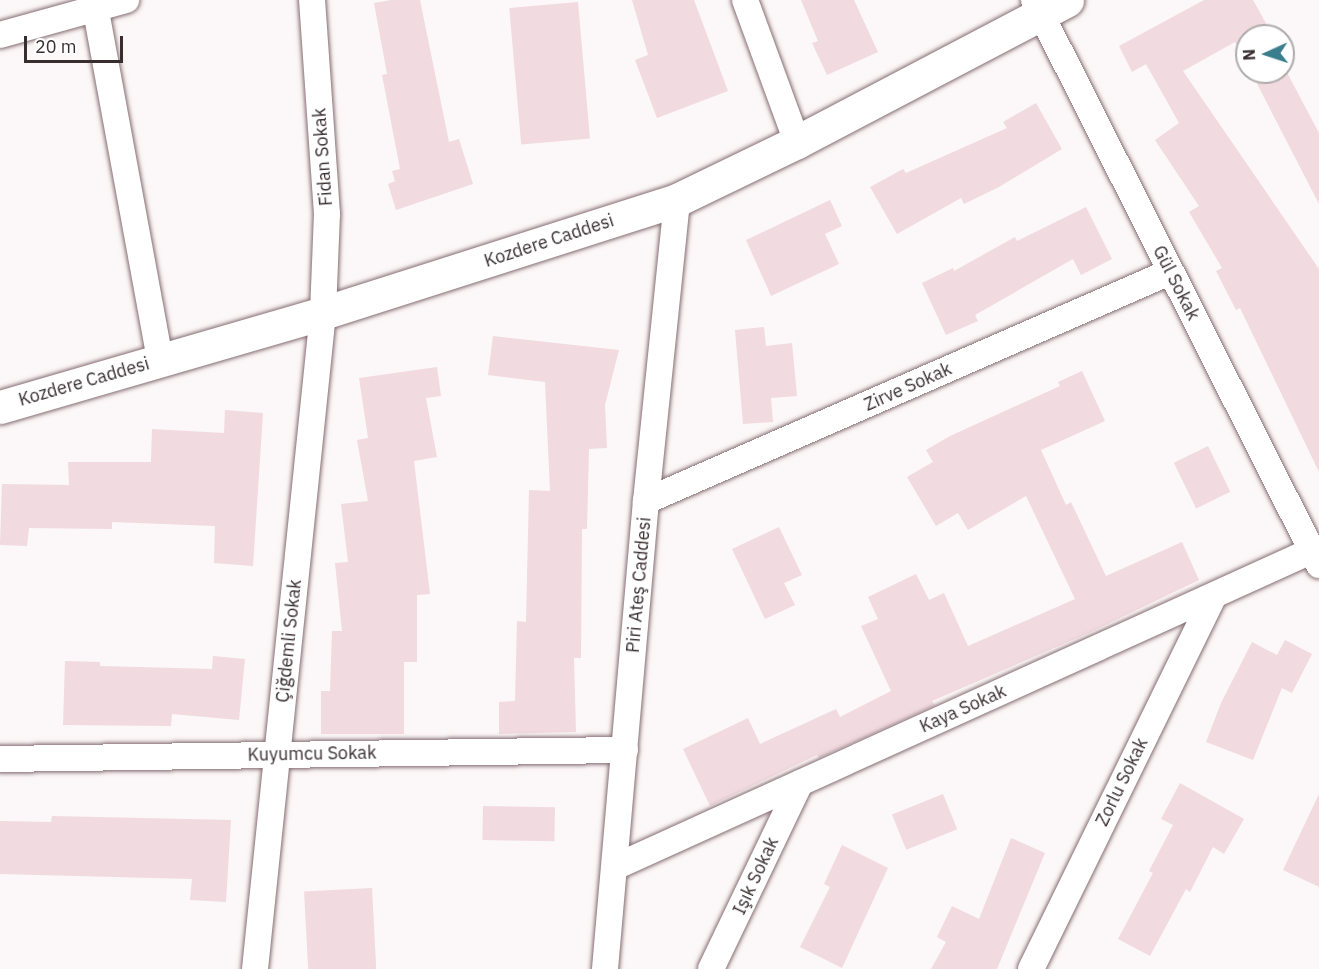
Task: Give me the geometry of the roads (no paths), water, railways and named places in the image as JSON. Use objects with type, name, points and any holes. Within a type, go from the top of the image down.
[{"type":"street","points":[[0,35],[95,4],[126,0]]},
{"type":"street","name":"Fidan Sokak","points":[[312,0],[327,214],[323,313]]},
{"type":"street","points":[[745,0],[797,142]]},
{"type":"street","points":[[95,4],[160,360]]},
{"type":"street","name":"Kozdere Caddesi","points":[[0,407],[323,313],[676,200],[797,142],[1047,5]]},
{"type":"street","name":"Gül Sokak","points":[[1047,5],[1170,272],[1315,558]]},
{"type":"street","name":"Piri Ateş Caddesi","points":[[605,969],[646,501],[676,200]]},
{"type":"street","name":"Zirve Sokak","points":[[646,501],[1170,272]]},
{"type":"street","name":"Çiğdemli Sokak","points":[[255,969],[323,313]]},
{"type":"street","name":"Kaya Sokak","points":[[615,867],[1214,596],[1315,558]]},
{"type":"street","name":"Zorlu Sokak","points":[[1031,969],[1214,596]]},
{"type":"street","name":"Kuyumcu Sokak","points":[[0,759],[625,750]]},
{"type":"street","name":"Işık Sokak","points":[[711,969],[800,783]]}]
